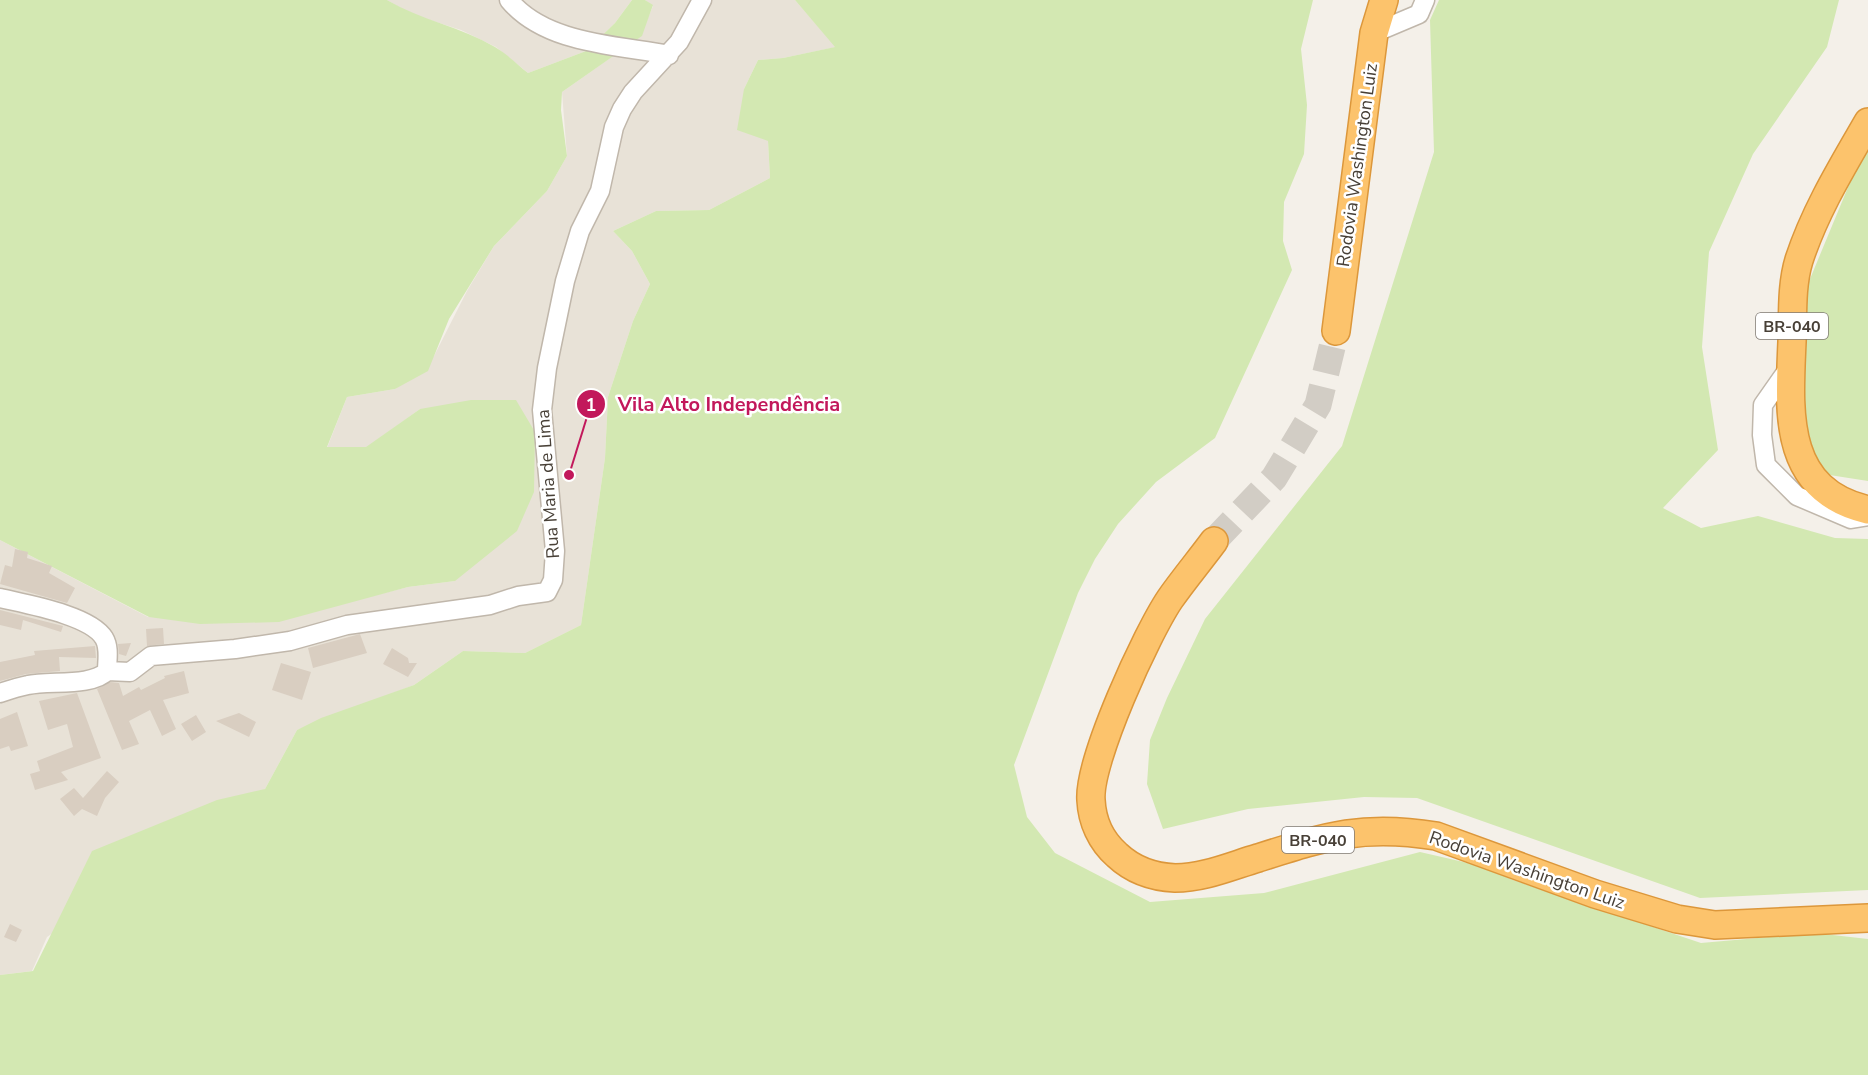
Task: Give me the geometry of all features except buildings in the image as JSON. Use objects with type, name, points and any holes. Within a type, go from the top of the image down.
[{"type":"highway","name":"Rodovia Washington Luiz","points":[[1336,331],[1374,33],[1384,0]]},
{"type":"highway","name":"BR-040","points":[[1868,122],[1818,211],[1798,264],[1791,365],[1791,430],[1802,460],[1824,490],[1841,501],[1868,510]]},
{"type":"highway","name":"Rodovia Washington Luiz","points":[[1214,541],[1169,600],[1142,652],[1100,749],[1090,798],[1095,823],[1109,848],[1124,862],[1148,874],[1175,878],[1196,875],[1335,835],[1374,830],[1410,832],[1436,836],[1595,894],[1677,919],[1715,925],[1868,918]]},
{"type":"street","points":[[509,0],[541,26],[565,35],[669,55]]},
{"type":"street","name":"Rua Maria de Lima","points":[[107,671],[130,672],[151,656],[235,649],[290,640],[347,625],[490,605],[518,596],[547,592],[553,580],[555,551],[542,410],[547,368],[565,281],[580,231],[600,191],[614,127],[622,109],[633,92],[669,55],[688,28],[702,0]]},
{"type":"street","points":[[1374,33],[1419,14],[1425,0]]},
{"type":"street","points":[[1791,365],[1763,405],[1762,435],[1766,465],[1797,496],[1851,519],[1868,516]]},
{"type":"street","points":[[0,598],[55,612],[92,627],[104,638],[108,648],[107,671],[102,676],[29,684],[0,693]]},
{"type":"shaded area","points":[[387,0],[632,0],[615,23],[586,51],[528,73],[496,47],[461,30],[411,14]]},
{"type":"shaded area","points":[[645,0],[795,0],[836,47],[783,58],[758,60],[744,89],[768,141],[770,178],[709,210],[656,211],[613,231],[632,251],[650,284],[633,321],[608,397],[605,458],[581,625],[525,653],[463,651],[414,685],[297,730],[265,789],[47,937],[32,971],[0,975],[0,540],[148,617],[364,598],[408,587],[455,581],[420,409],[366,448],[327,448],[347,397],[395,389],[434,356],[467,291],[494,246],[547,191],[567,156],[562,92],[640,37],[653,6]]},
{"type":"green space","points":[[0,0],[387,0],[413,13],[482,40],[504,53],[528,73],[586,51],[615,23],[632,0],[645,0],[653,5],[642,36],[562,92],[561,110],[567,156],[547,191],[494,246],[449,319],[428,371],[395,389],[347,397],[327,447],[366,447],[420,409],[471,400],[516,400],[535,432],[534,492],[517,531],[455,581],[408,587],[279,622],[200,624],[149,617],[0,540]]},
{"type":"green space","points":[[795,0],[1313,0],[1301,49],[1307,105],[1304,154],[1284,202],[1283,241],[1292,270],[1215,438],[1156,482],[1118,524],[1095,559],[1078,593],[1014,765],[1027,817],[1055,853],[1150,902],[1264,893],[1420,852],[1481,866],[1513,880],[1701,943],[1815,933],[1868,939],[1868,1075],[0,1075],[0,975],[33,971],[92,851],[217,800],[265,789],[297,730],[321,718],[414,685],[463,651],[525,653],[581,625],[605,458],[608,397],[633,321],[650,284],[632,251],[613,231],[656,211],[709,210],[770,178],[768,141],[737,130],[744,89],[758,60],[783,58],[835,47]]},
{"type":"green space","points":[[1439,0],[1839,0],[1827,47],[1753,154],[1709,252],[1702,347],[1718,450],[1663,508],[1701,528],[1758,516],[1835,538],[1868,539],[1868,890],[1700,898],[1417,798],[1364,797],[1248,809],[1163,829],[1147,784],[1150,740],[1167,698],[1205,619],[1342,446],[1434,152],[1430,20]]},
{"type":"green space","points":[[1868,150],[1868,481],[1823,474],[1803,447],[1805,291],[1856,168]]},
{"type":"tunnel","points":[[1214,541],[1274,478],[1318,405],[1336,331]]},
{"type":"place","name":"Vila Alto Independência","points":[[569,475]]}]
